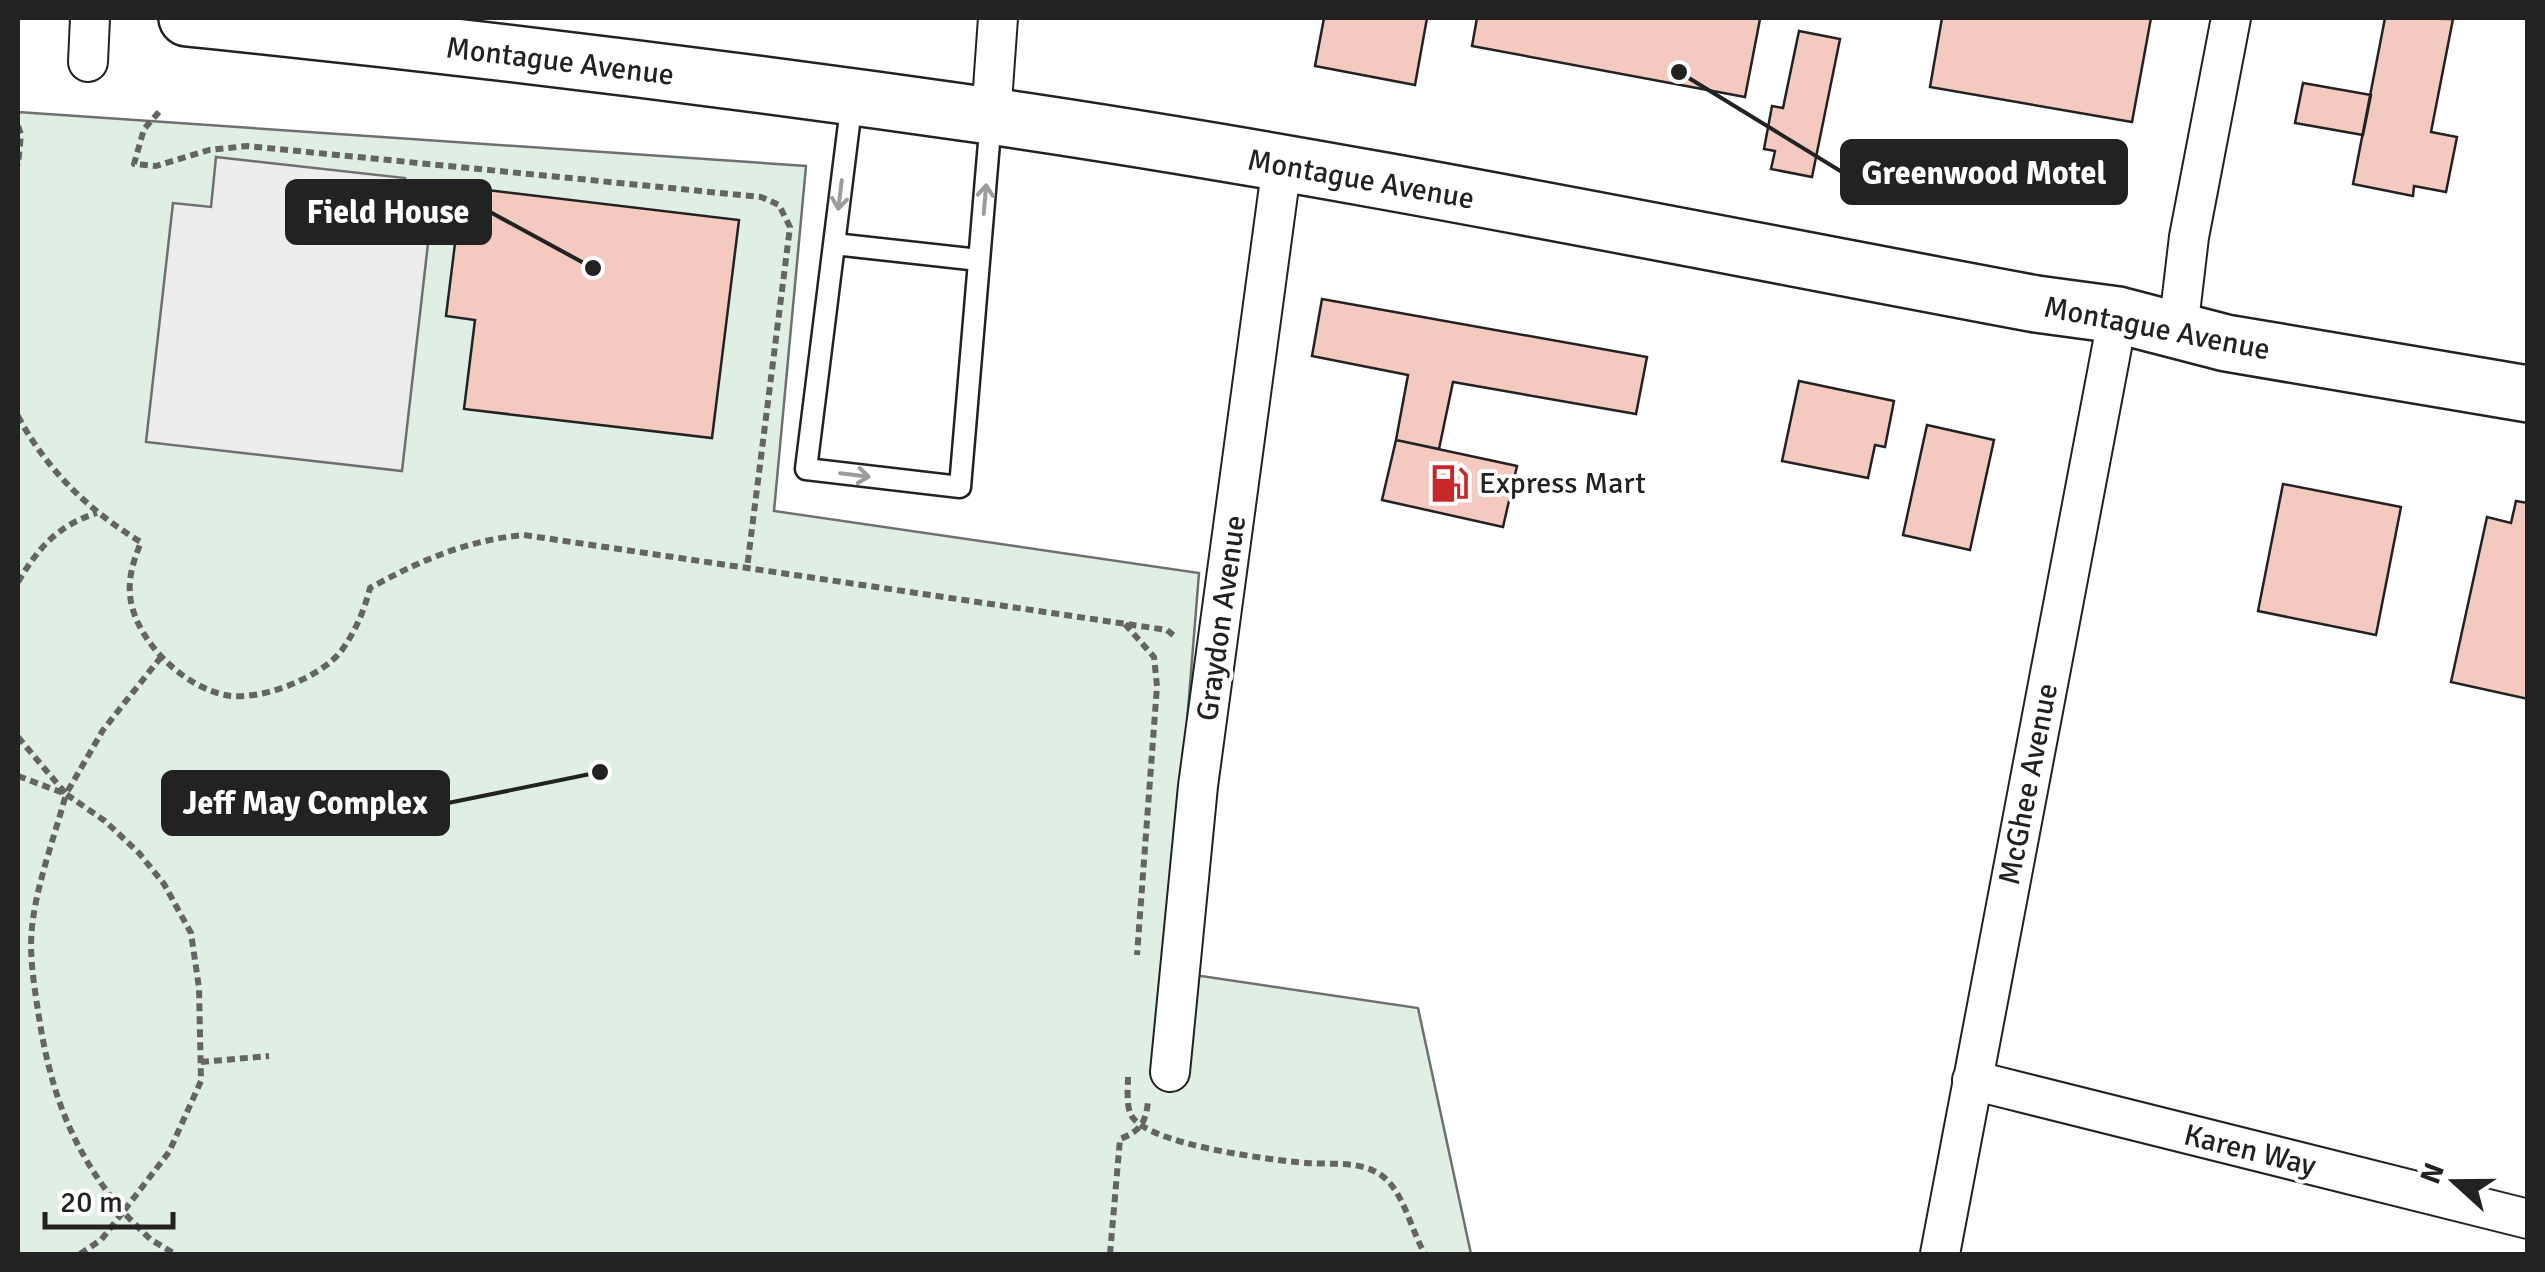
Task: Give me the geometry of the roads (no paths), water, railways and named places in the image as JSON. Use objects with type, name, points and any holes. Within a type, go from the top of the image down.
[{"type":"main road","name":"Montague Avenue","points":[[187,18],[514,54],[992,116],[1282,164],[2036,304],[2118,314],[2226,343],[2528,394]]},
{"type":"street","points":[[88,62],[90,18]]},
{"type":"street","points":[[992,116],[998,18]]},
{"type":"street","points":[[2178,330],[2189,237],[2231,18]]},
{"type":"street","name":"Graydon Avenue","points":[[1159,1084],[1282,164]]},
{"type":"street","name":"McGhee Avenue","points":[[1940,1254],[2118,314]]},
{"type":"street","name":"Karen Way","points":[[1972,1080],[2528,1218]]},
{"type":"lane","points":[[853,98],[806,469],[960,487],[992,116]]},
{"type":"lane","points":[[834,244],[979,260]]},
{"type":"place","name":"Greenwood Motel","points":[[1679,72]]},
{"type":"place","name":"Field House","points":[[593,268]]},
{"type":"place","name":"Express Mart","points":[[1449,483]]},
{"type":"place","name":"Jeff May Complex","points":[[600,772]]}]
